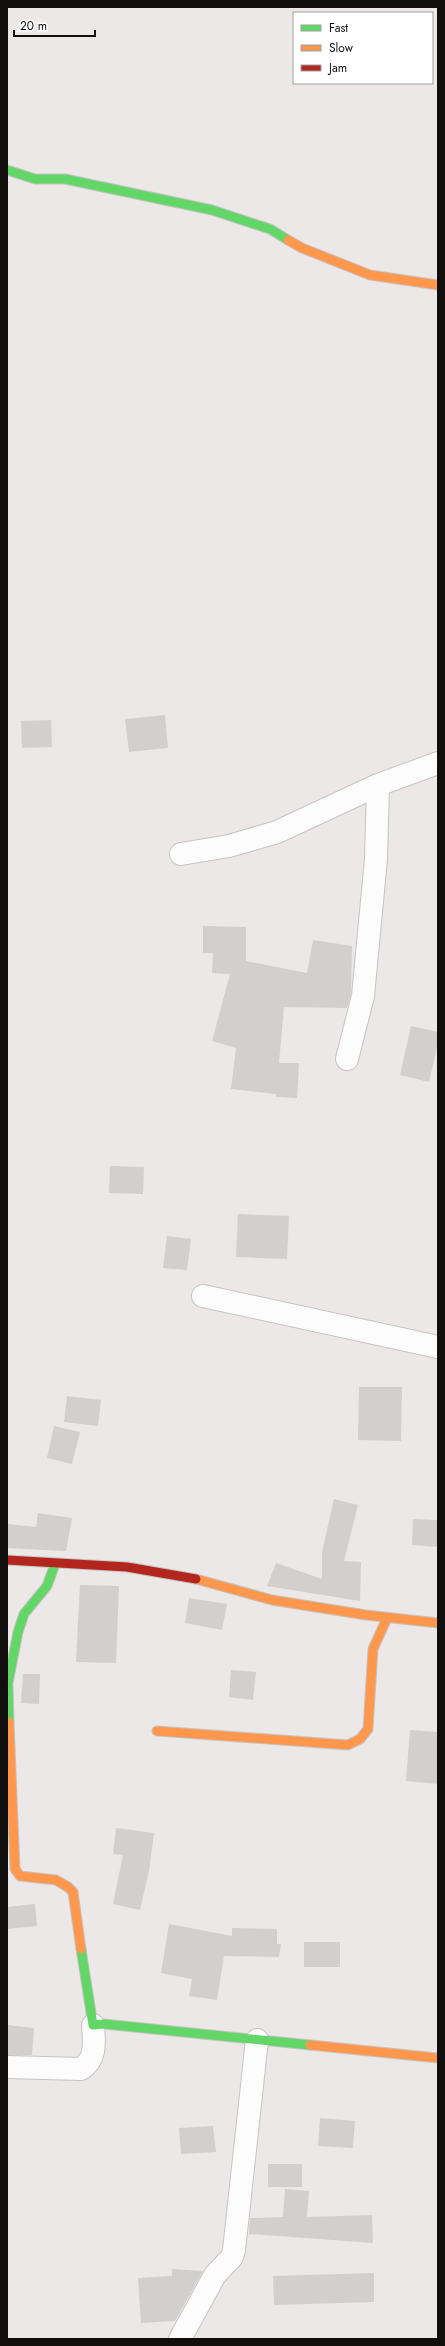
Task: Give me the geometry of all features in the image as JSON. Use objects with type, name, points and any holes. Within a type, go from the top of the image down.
[{"type":"street","points":[[7,170],[35,178],[65,179],[212,210],[270,229],[302,248],[370,275],[438,285]]},
{"type":"street","points":[[181,854],[229,846],[277,832],[378,785],[438,763]]},
{"type":"street","points":[[347,1059],[363,996],[376,859],[378,785]]},
{"type":"street","points":[[203,1296],[438,1347]]},
{"type":"street","points":[[7,1560],[127,1567],[201,1580],[272,1600],[387,1618],[438,1623]]},
{"type":"street","points":[[7,2067],[81,2069],[91,2060],[94,2049],[93,2025],[73,1892],[68,1885],[59,1880],[20,1876],[15,1869],[14,1858],[8,1683],[24,1614],[47,1586],[55,1564]]},
{"type":"street","points":[[157,1731],[348,1745],[358,1741],[364,1736],[368,1729],[373,1649],[387,1618]]},
{"type":"street","points":[[93,2025],[104,2024],[438,2058]]},
{"type":"street","points":[[180,2339],[215,2275],[232,2257],[234,2250],[257,2040]]},
{"type":"building","points":[[165,715],[168,748],[129,752],[125,719]]},
{"type":"building","points":[[51,720],[52,747],[22,748],[21,721]]},
{"type":"building","points":[[203,926],[246,927],[246,961],[307,973],[313,940],[352,946],[351,994],[347,1008],[284,1007],[279,1063],[299,1063],[297,1098],[276,1097],[276,1094],[231,1089],[236,1048],[212,1041],[230,974],[212,973],[213,953],[203,953]]},
{"type":"building","points":[[411,1026],[438,1032],[438,1043],[429,1082],[400,1075]]},
{"type":"building","points":[[110,1166],[144,1167],[143,1194],[109,1193]]},
{"type":"building","points":[[238,1214],[289,1216],[287,1259],[236,1257]]},
{"type":"building","points":[[167,1236],[191,1239],[187,1270],[163,1268]]},
{"type":"building","points":[[359,1387],[402,1387],[401,1441],[358,1440]]},
{"type":"building","points":[[67,1396],[101,1400],[98,1426],[64,1422]]},
{"type":"building","points":[[54,1426],[80,1432],[72,1464],[47,1458]]},
{"type":"building","points":[[334,1499],[358,1505],[344,1561],[361,1562],[360,1601],[267,1586],[276,1563],[322,1579],[322,1552]]},
{"type":"building","points":[[38,1513],[72,1518],[66,1551],[7,1548],[7,1524],[36,1527]]},
{"type":"building","points":[[413,1519],[438,1520],[438,1547],[412,1545]]},
{"type":"building","points":[[80,1585],[119,1586],[116,1663],[76,1662]]},
{"type":"building","points":[[189,1598],[227,1604],[222,1630],[185,1623]]},
{"type":"building","points":[[231,1670],[256,1672],[253,1700],[229,1697]]},
{"type":"building","points":[[23,1674],[40,1674],[39,1704],[21,1703]]},
{"type":"building","points":[[410,1730],[438,1732],[438,1784],[406,1781]]},
{"type":"building","points":[[116,1828],[154,1833],[149,1871],[140,1910],[113,1904],[123,1855],[113,1854]]},
{"type":"building","points":[[35,1904],[37,1926],[7,1929],[7,1907]]},
{"type":"building","points":[[169,1924],[232,1936],[232,1928],[277,1929],[277,1944],[281,1944],[279,1957],[224,1956],[217,2000],[189,1996],[192,1979],[161,1973]]},
{"type":"building","points":[[304,1942],[340,1942],[340,1967],[304,1967]]},
{"type":"building","points":[[7,2025],[34,2028],[32,2055],[7,2055]]},
{"type":"building","points":[[320,2118],[355,2121],[353,2148],[318,2146]]},
{"type":"building","points":[[213,2126],[216,2152],[181,2154],[179,2128]]},
{"type":"building","points":[[268,2164],[302,2164],[302,2187],[268,2187]]},
{"type":"building","points":[[285,2189],[309,2191],[307,2217],[372,2215],[373,2243],[249,2234],[250,2218],[283,2217]]},
{"type":"building","points":[[172,2269],[203,2271],[175,2321],[141,2323],[138,2278],[172,2276]]},
{"type":"building","points":[[374,2273],[374,2302],[274,2305],[273,2276]]},
{"type":"traffic: fast","points":[[7,170],[35,179],[65,179],[212,210],[270,229],[288,240]]},
{"type":"traffic: fast","points":[[9,1722],[8,1683],[18,1632],[24,1614],[47,1586],[55,1564]]},
{"type":"traffic: fast","points":[[81,1949],[93,2025],[104,2024],[310,2045]]},
{"type":"traffic: slow","points":[[288,240],[302,248],[370,275],[438,285]]},
{"type":"traffic: slow","points":[[196,1579],[272,1600],[366,1615],[438,1623]]},
{"type":"traffic: slow","points":[[157,1731],[348,1745],[360,1739],[368,1729],[373,1649],[387,1618]]},
{"type":"traffic: slow","points":[[9,1722],[15,1869],[20,1876],[56,1880],[68,1887],[73,1892],[81,1949]]},
{"type":"traffic: slow","points":[[310,2045],[438,2058]]},
{"type":"traffic: jam","points":[[7,1560],[127,1567],[196,1579]]}]
